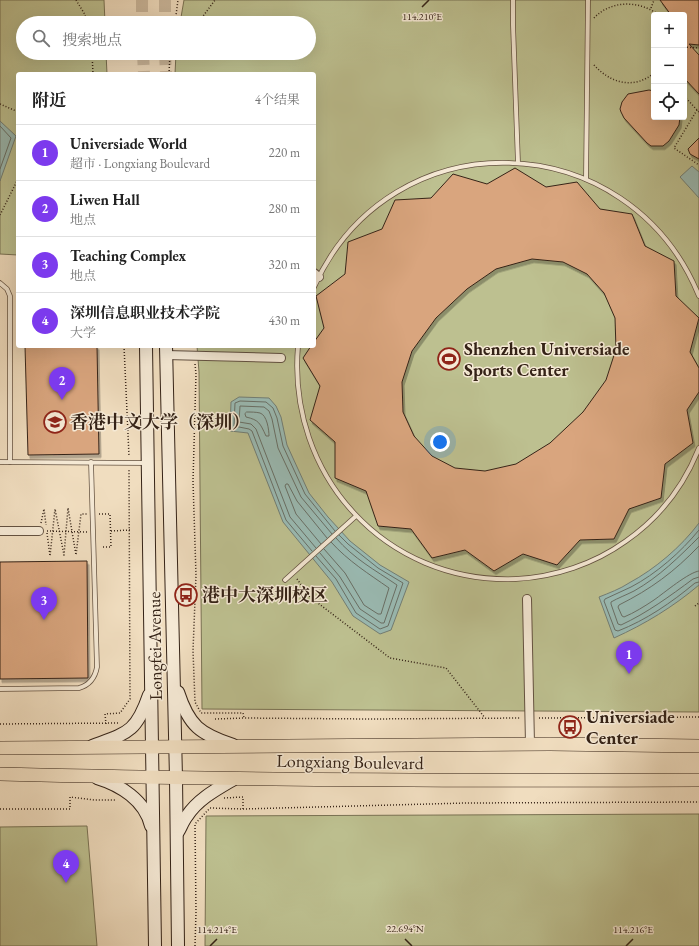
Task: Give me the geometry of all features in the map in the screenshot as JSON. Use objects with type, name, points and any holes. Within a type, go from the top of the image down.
[{"type":"main road","name":"Longfei Avenue","points":[[146,348],[155,946]]},
{"type":"main road","name":"Longfei Avenue","points":[[166,351],[176,746],[178,946]]},
{"type":"main road","points":[[174,682],[185,712],[194,724],[204,734],[236,746]]},
{"type":"main road","points":[[90,747],[122,735],[131,728],[138,720],[144,709],[152,687]]},
{"type":"main road","name":"Longxiang Boulevard","points":[[0,748],[530,744],[699,746]]},
{"type":"main road","name":"Longxiang Boulevard","points":[[0,774],[94,777],[404,781],[699,780]]},
{"type":"main road","points":[[94,777],[110,782],[123,789],[134,799],[150,821],[154,839]]},
{"type":"main road","points":[[177,833],[187,815],[198,803],[213,791],[234,779]]},
{"type":"street","points":[[166,351],[194,356],[281,358]]},
{"type":"street","points":[[0,531],[43,531]]},
{"type":"street","points":[[527,599],[530,744]]},
{"type":"lane","points":[[513,0],[518,163]]},
{"type":"lane","points":[[586,179],[588,0]]},
{"type":"lane","points":[[316,275],[356,225],[373,209],[401,190],[433,175],[466,166],[495,163],[518,163],[553,168],[586,179],[601,186],[630,205],[656,228],[678,255],[699,296]]},
{"type":"lane","points":[[0,284],[7,290],[10,296],[10,462]]},
{"type":"lane","points":[[298,348],[298,394],[309,438],[325,475],[345,503],[368,527],[396,548],[410,556],[441,569],[474,577],[491,579],[524,578],[558,573],[590,562],[634,536],[659,513],[670,500],[688,471],[699,448]]},
{"type":"lane","points":[[0,462],[148,463]]},
{"type":"lane","points":[[0,688],[79,688],[89,684],[96,674],[91,462]]},
{"type":"lane","points":[[286,580],[356,516]]},
{"type":"path","points":[[76,0],[85,16]]},
{"type":"path","points":[[175,16],[178,0]]},
{"type":"path","points":[[203,16],[215,0]]},
{"type":"path","points":[[651,8],[654,0]]},
{"type":"path","points":[[592,22],[595,16],[604,8],[615,2],[628,1]]},
{"type":"path","points":[[634,2],[651,8],[656,12]]},
{"type":"path","points":[[687,47],[699,48]]},
{"type":"path","points":[[92,60],[93,72]]},
{"type":"path","points":[[169,72],[170,60]]},
{"type":"path","points":[[593,64],[612,80],[625,83],[638,82],[651,75]]},
{"type":"path","points":[[687,99],[699,112]]},
{"type":"path","points":[[0,104],[16,111]]},
{"type":"path","points":[[697,110],[674,148],[699,165]]},
{"type":"path","points":[[0,215],[16,183]]},
{"type":"path","points":[[124,348],[129,449]]},
{"type":"path","points":[[194,356],[196,374],[193,480],[196,575],[194,651],[195,702],[201,713],[243,713],[244,718]]},
{"type":"path","points":[[106,724],[105,714],[120,713],[130,699],[130,472]]},
{"type":"path","points":[[43,531],[44,510],[43,531],[50,556],[55,509],[64,556],[68,508],[76,555],[81,514],[110,514],[111,547],[93,547]]},
{"type":"path","points":[[111,532],[130,530]]},
{"type":"path","points":[[43,531],[93,532]]},
{"type":"path","points":[[293,574],[310,597],[390,658],[446,668],[485,718]]},
{"type":"path","points":[[695,606],[699,603]]},
{"type":"path","points":[[215,720],[244,718],[369,719],[699,717]]},
{"type":"path","points":[[0,724],[122,723]]},
{"type":"path","points":[[0,809],[70,809],[70,797],[94,800],[116,800]]},
{"type":"path","points":[[220,798],[243,797],[243,809]]},
{"type":"path","points":[[195,946],[195,824],[210,808],[243,809],[466,803],[699,802]]},
{"type":"green space","points":[[0,0],[104,0],[105,16],[16,16],[16,60],[106,60],[107,72],[16,72],[16,255],[0,254]]},
{"type":"green space","name":"Shenzhen Universiade Sports Center","points":[[184,0],[699,0],[699,712],[202,709],[199,372],[197,348],[316,348],[316,72],[175,72],[176,60],[316,60],[316,16],[181,16]]},
{"type":"green space","points":[[699,814],[699,946],[205,946],[206,816]]},
{"type":"green space","points":[[87,826],[97,946],[0,946],[0,827]]},
{"type":"water","points":[[0,121],[16,136],[0,181]]},
{"type":"water","points":[[692,166],[699,172],[699,198],[680,177]]},
{"type":"water","points":[[239,397],[269,398],[276,406],[281,417],[287,445],[309,493],[350,541],[380,565],[409,582],[391,630],[380,634],[353,616],[332,582],[283,522],[248,433],[230,431],[231,402]]},
{"type":"water","points":[[699,523],[699,585],[679,601],[637,627],[614,638],[599,597],[626,585],[658,564],[684,541]]},
{"type":"building","points":[[660,0],[699,0],[699,45],[689,44],[699,55],[699,94],[687,81],[687,12],[669,12]]},
{"type":"building","points":[[651,90],[651,120],[680,120],[679,125],[669,141],[663,146],[651,146],[624,118],[620,109],[622,102],[628,94]]},
{"type":"building","points":[[699,138],[699,159],[690,154],[688,149]]},
{"type":"building","points":[[515,168],[546,187],[577,182],[600,209],[632,214],[645,246],[674,261],[676,296],[699,318],[690,352],[699,368],[699,392],[687,410],[693,443],[665,464],[661,498],[629,509],[614,539],[580,540],[557,565],[523,554],[494,571],[465,550],[432,558],[411,529],[378,526],[366,491],[335,478],[335,442],[310,420],[320,386],[303,358],[310,348],[316,348],[316,339],[324,328],[316,296],[345,274],[348,242],[382,229],[395,200],[431,198],[453,174],[487,184]],"holes":[[[532,259],[563,262],[587,274],[604,293],[615,318],[616,349],[606,380],[583,412],[550,443],[516,464],[485,471],[455,468],[432,456],[414,436],[403,412],[402,382],[412,351],[436,318],[467,289],[496,269]]]},
{"type":"building","points":[[25,348],[97,348],[99,454],[28,455]]},
{"type":"building","points":[[87,561],[88,678],[0,679],[0,562]]},
{"type":"tunnel","points":[[142,0],[142,16]]},
{"type":"tunnel","points":[[165,0],[165,16]]},
{"type":"tunnel","points":[[143,60],[144,72]]},
{"type":"tunnel","points":[[165,60],[166,72]]},
{"type":"place","name":"Shenzhen Universiade Sports Center","points":[[449,359]]},
{"type":"place","name":"Liwen Hall","points":[[62,400]]},
{"type":"place","name":"香港中文大学（深圳）","points":[[55,422]]},
{"type":"place","name":"港中大深圳校区","points":[[186,595]]},
{"type":"place","name":"Teaching Complex","points":[[44,620]]},
{"type":"place","name":"Universiade World","points":[[629,674]]},
{"type":"place","name":"Universiade Center","points":[[570,727]]},
{"type":"place","name":"深圳信息职业技术学院","points":[[66,883]]}]
